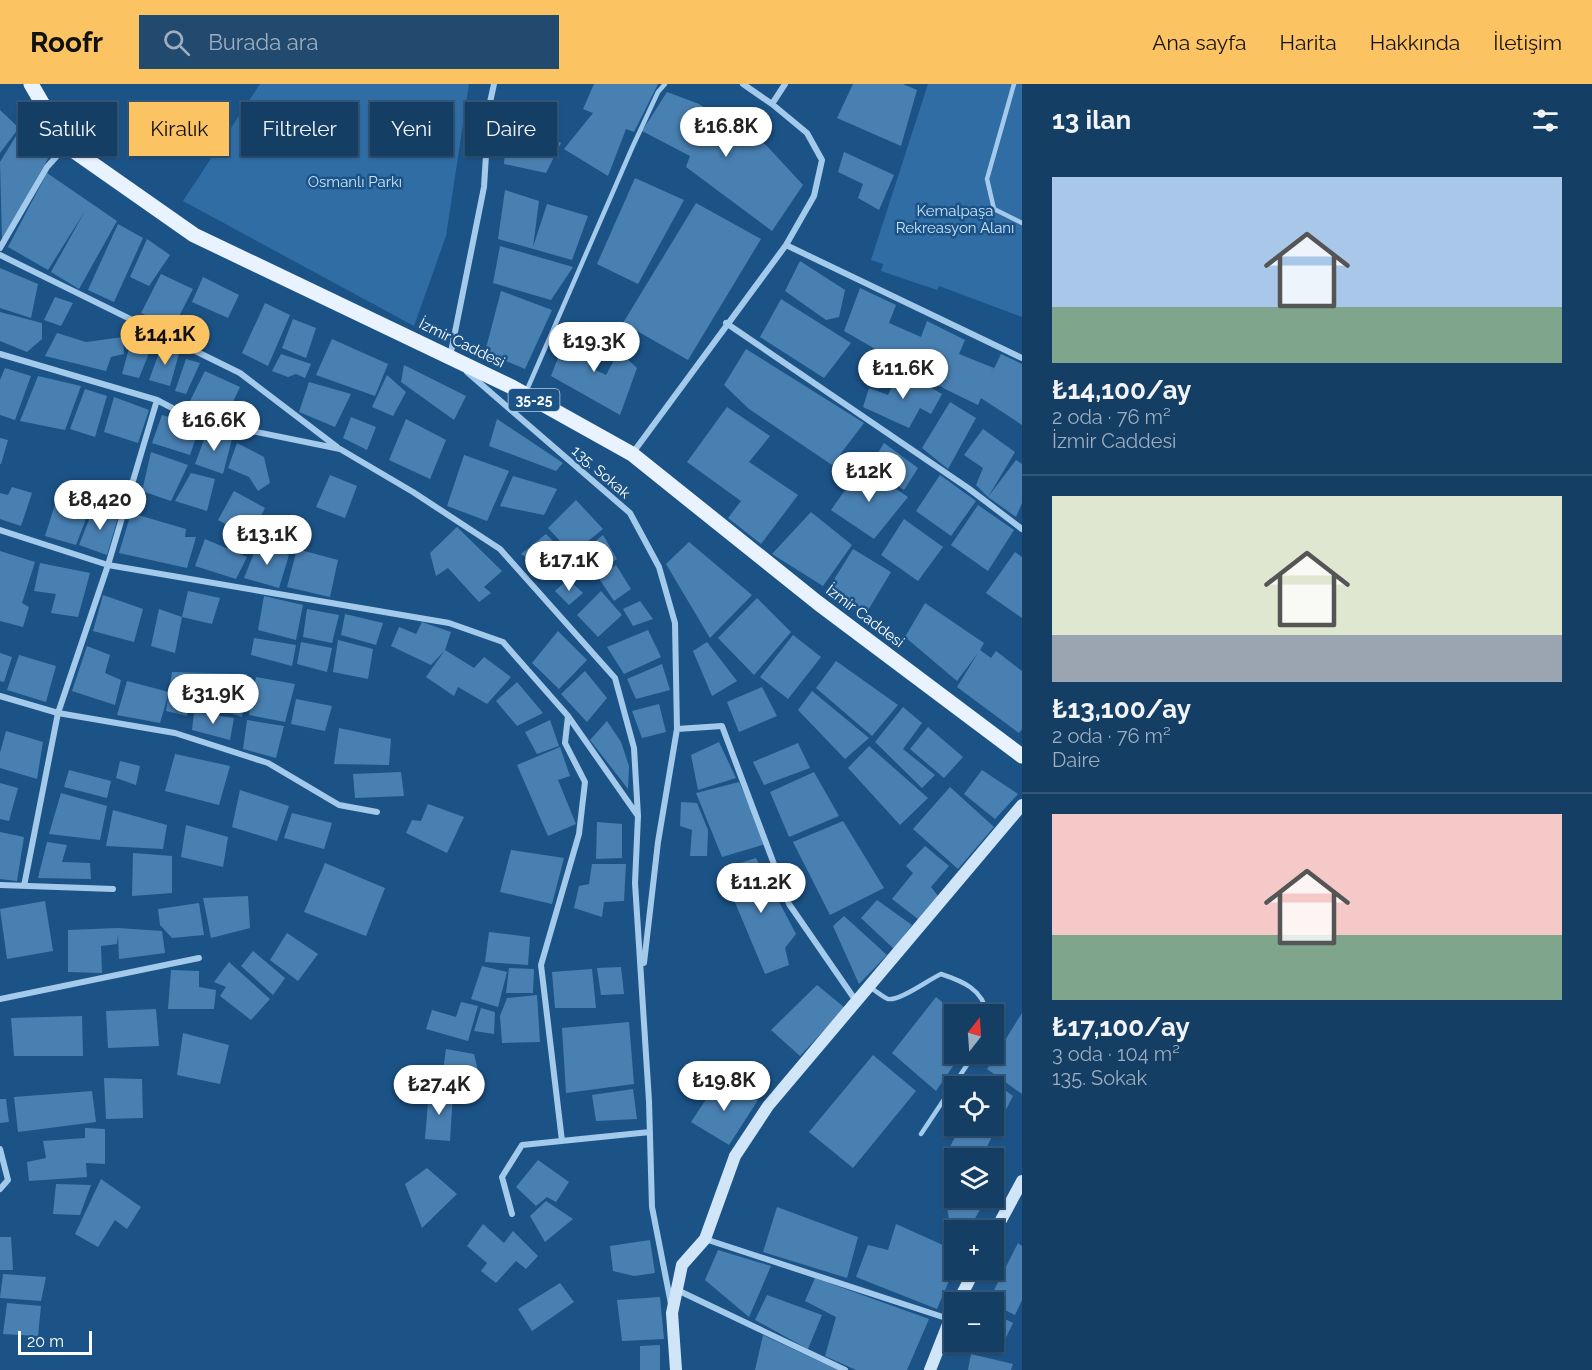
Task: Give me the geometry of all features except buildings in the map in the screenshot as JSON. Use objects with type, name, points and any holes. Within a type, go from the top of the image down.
[{"type":"main road","name":"İzmir Caddesi","points":[[30,84],[41,102]]},
{"type":"main road","name":"İzmir Caddesi","points":[[81,156],[194,235],[450,357],[632,454],[818,603],[1022,756]]},
{"type":"main road","points":[[676,1370],[672,1288],[682,1265],[705,1239],[735,1156],[768,1106],[1022,805]]},
{"type":"main road","points":[[1001,1220],[1022,1181]]},
{"type":"main road","points":[[930,1370],[944,1333]]},
{"type":"street","points":[[450,357],[484,187],[489,107],[494,84]]},
{"type":"street","points":[[632,454],[726,323],[786,245],[814,196],[822,160],[807,133],[772,104],[742,84]]},
{"type":"street","points":[[772,104],[785,84]]},
{"type":"street","points":[[0,248],[47,167],[57,156]]},
{"type":"street","points":[[786,245],[1022,357]]},
{"type":"street","points":[[0,255],[240,373],[340,449],[413,492],[500,549],[615,678],[634,748],[638,816],[635,883],[643,990],[652,1208],[672,1288],[845,1370]]},
{"type":"street","points":[[726,323],[968,488],[1022,529]]},
{"type":"street","points":[[0,354],[157,400],[193,419],[340,449]]},
{"type":"street","name":"135. Sokak","points":[[450,357],[630,513],[659,567],[675,623],[677,729],[646,930],[643,990]]},
{"type":"street","points":[[24,886],[58,713],[108,565],[157,400]]},
{"type":"street","points":[[0,530],[108,565],[449,623],[503,642],[568,716],[638,816]]},
{"type":"street","points":[[0,696],[58,713],[175,733],[267,763],[339,805],[377,812]]},
{"type":"street","points":[[562,1141],[541,965],[579,834],[585,782],[565,743],[568,716]]},
{"type":"street","points":[[677,729],[722,726],[789,904],[856,1001]]},
{"type":"street","points":[[0,885],[113,889]]},
{"type":"street","points":[[0,999],[199,958]]},
{"type":"street","points":[[512,1214],[502,1178],[522,1145],[650,1132]]},
{"type":"street","points":[[0,1149],[8,1180],[0,1189]]},
{"type":"street","points":[[705,1239],[944,1312]]},
{"type":"lane","points":[[525,395],[632,148],[658,92],[665,84]]},
{"type":"lane","points":[[1014,84],[987,179],[994,208],[1022,223]]},
{"type":"lane","points":[[869,986],[888,999],[904,997],[922,982],[941,974],[966,982],[985,1004]]},
{"type":"lane","points":[[921,1134],[968,1064]]},
{"type":"green space","name":"Osmanlı Parkı","points":[[260,84],[469,84],[446,236],[414,326],[183,201],[213,156],[229,156],[229,131],[241,113],[241,156],[358,156],[358,102],[248,102]]},
{"type":"green space","name":"Kemalpaşa Rekreasyon Alanı","points":[[928,84],[1022,84],[1022,317],[939,286],[937,290],[881,271],[883,264],[871,260]]}]
